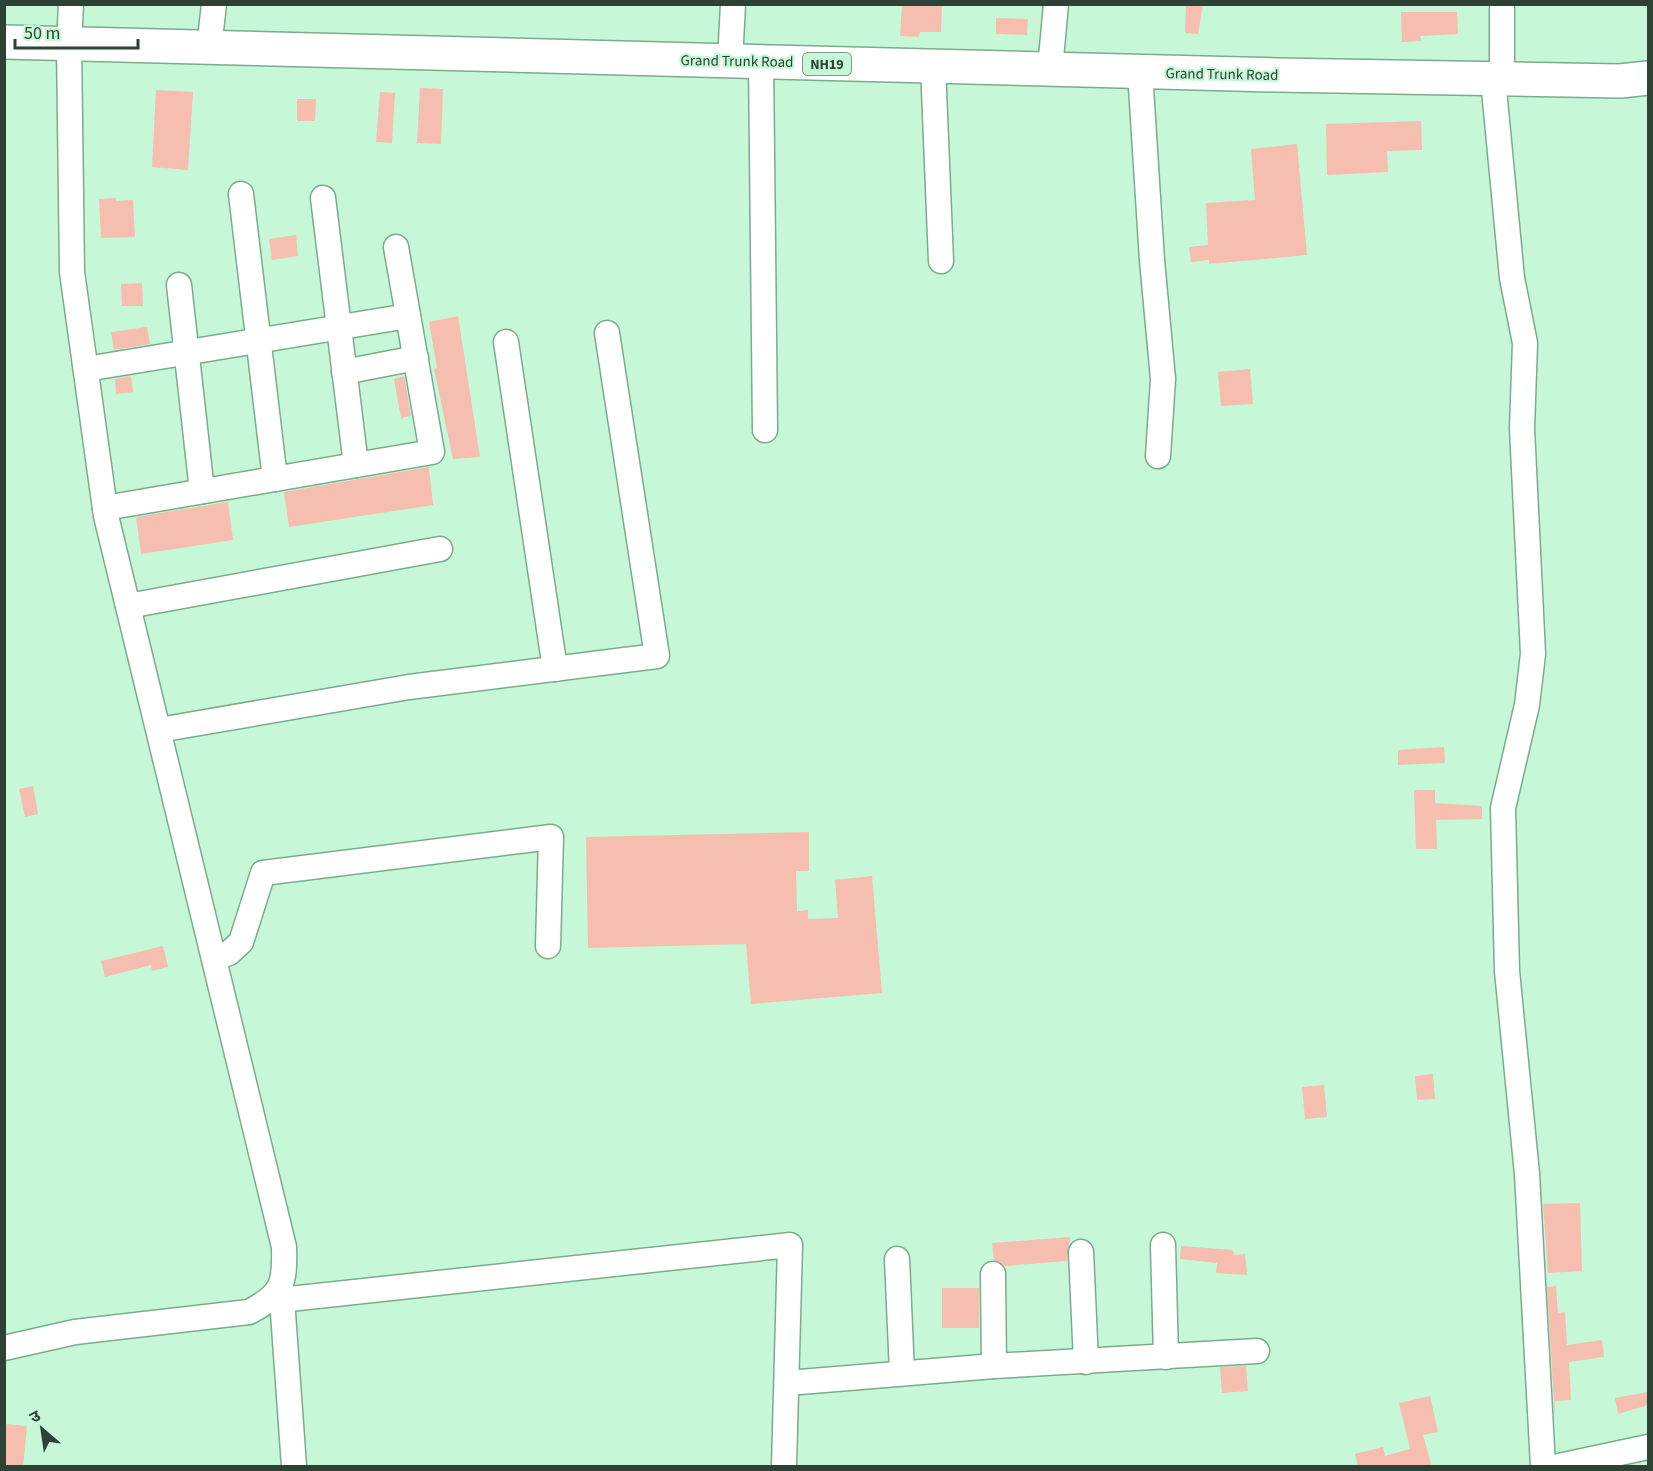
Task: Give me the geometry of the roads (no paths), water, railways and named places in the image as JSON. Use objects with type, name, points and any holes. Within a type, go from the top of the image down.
[{"type":"highway","name":"Grand Trunk Road","points":[[4,42],[1140,72],[1620,81],[1648,78]]},
{"type":"street","points":[[71,4],[69,44],[72,272],[105,508],[284,1247],[285,1277],[276,1300],[294,1467]]},
{"type":"street","points":[[209,48],[214,4]]},
{"type":"street","points":[[734,4],[746,62],[765,430]]},
{"type":"street","points":[[1050,69],[1056,4]]},
{"type":"street","points":[[1502,4],[1498,78],[1512,278],[1525,343],[1522,428],[1533,654],[1527,705],[1503,808],[1507,971],[1527,1174],[1543,1467]]},
{"type":"street","points":[[933,66],[941,261]]},
{"type":"street","points":[[1140,72],[1163,379],[1158,456]]},
{"type":"street","points":[[241,194],[275,479]]},
{"type":"street","points":[[323,198],[356,465]]},
{"type":"street","points":[[105,508],[432,452],[396,247]]},
{"type":"street","points":[[179,285],[202,491]]},
{"type":"street","points":[[86,369],[408,316]]},
{"type":"street","points":[[159,730],[409,687],[657,656],[607,333]]},
{"type":"street","points":[[507,342],[555,669]]},
{"type":"street","points":[[344,372],[416,358]]},
{"type":"street","points":[[128,606],[440,549]]},
{"type":"street","points":[[214,958],[229,953],[241,942],[262,873],[551,837],[548,946]]},
{"type":"street","points":[[4,1348],[75,1332],[249,1312],[276,1300],[790,1245],[784,1467]]},
{"type":"street","points":[[1163,1245],[1166,1357]]},
{"type":"street","points":[[1081,1252],[1086,1362]]},
{"type":"street","points":[[897,1259],[902,1373]]},
{"type":"street","points":[[993,1274],[994,1366]]},
{"type":"street","points":[[788,1383],[994,1366],[1257,1351]]},
{"type":"street","points":[[1559,1467],[1648,1447]]}]
